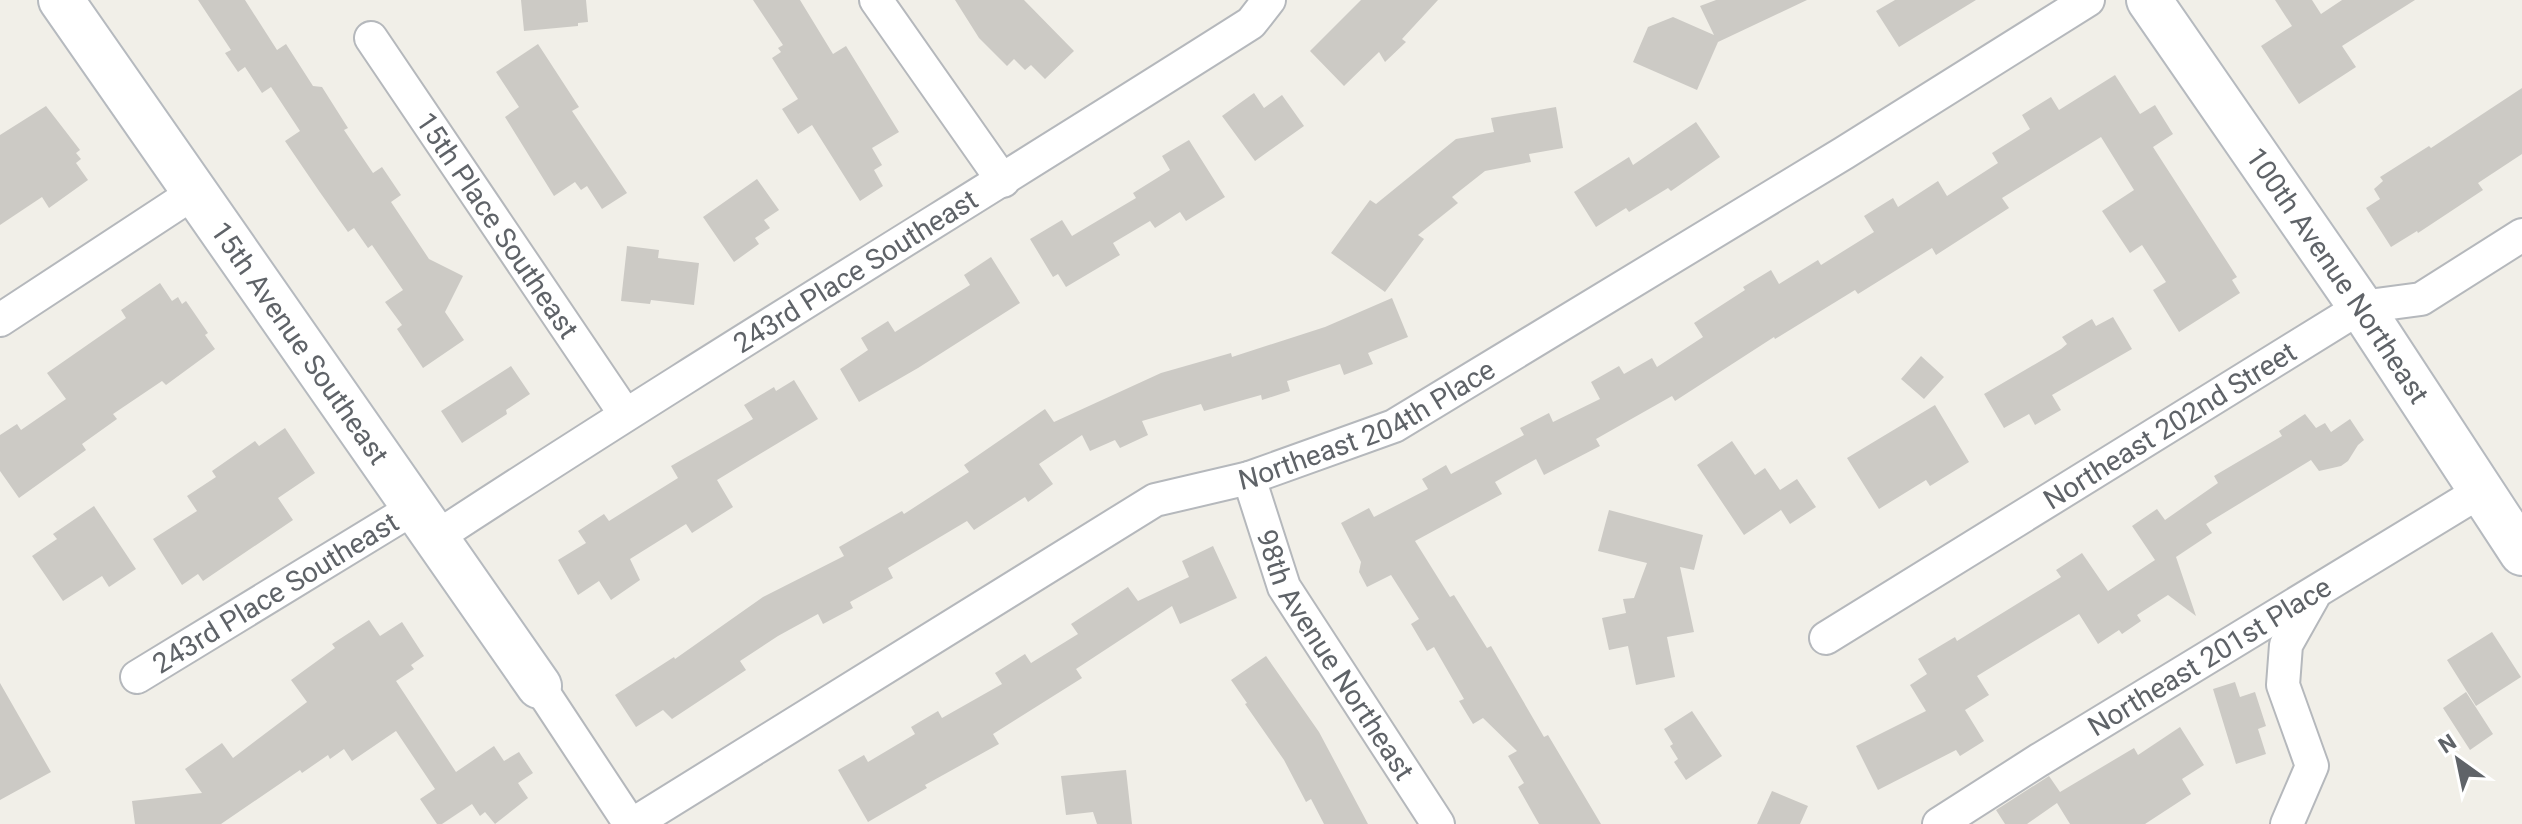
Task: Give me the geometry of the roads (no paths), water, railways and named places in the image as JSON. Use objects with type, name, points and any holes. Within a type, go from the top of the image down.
[{"type":"street","name":"15th Avenue Southeast","points":[[61,0],[539,686]]},
{"type":"street","points":[[876,0],[1003,181]]},
{"type":"street","name":"243rd Place Southeast","points":[[137,677],[625,414],[1003,181],[1251,23],[1269,0]]},
{"type":"street","name":"Northeast 204th Place","points":[[631,824],[1155,500],[1249,478],[1394,426],[1844,153],[2088,0]]},
{"type":"street","name":"100th Avenue Northeast","points":[[2149,0],[2361,307],[2522,553]]},
{"type":"street","name":"15th Place Southeast","points":[[371,38],[625,414]]},
{"type":"street","points":[[0,320],[195,192]]},
{"type":"street","name":"Northeast 202nd Street","points":[[1826,638],[2361,307],[2421,299],[2522,235]]},
{"type":"street","name":"98th Avenue Northeast","points":[[1249,478],[1284,587],[1438,824]]},
{"type":"street","name":"Northeast 201st Place","points":[[1939,824],[2481,491]]},
{"type":"street","points":[[2287,824],[2312,766],[2283,685],[2286,645],[2315,595]]},
{"type":"street","points":[[539,686],[631,824]]}]
